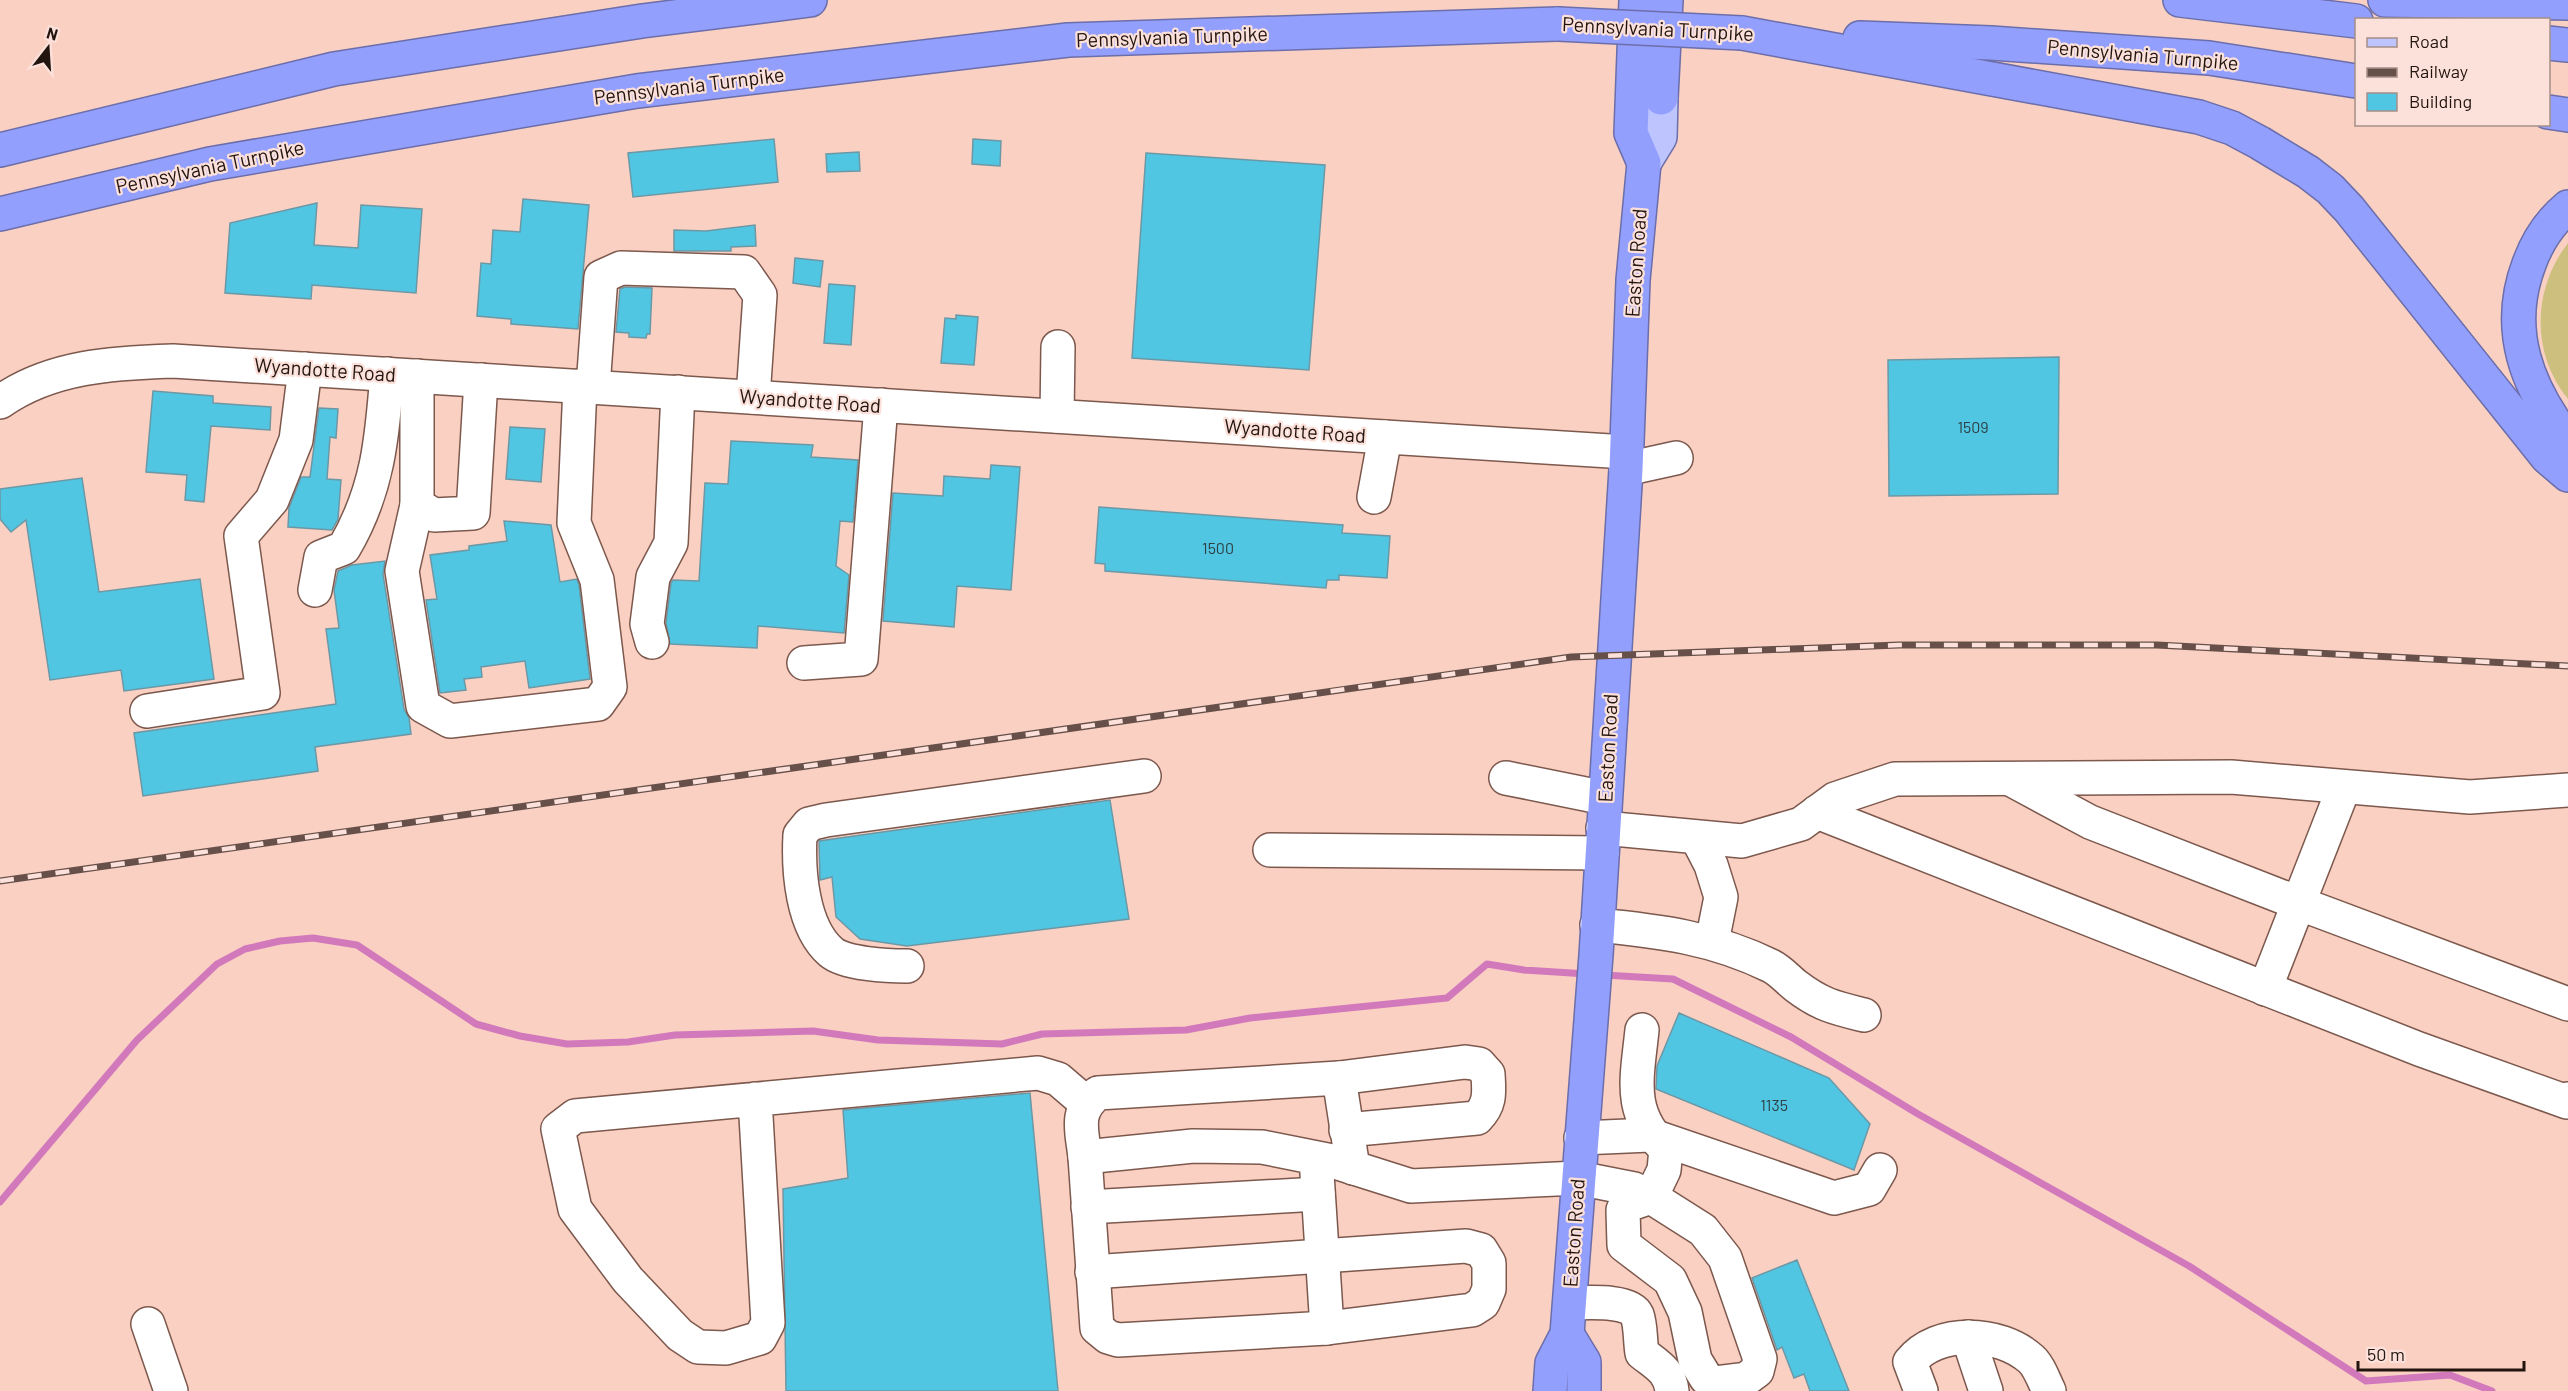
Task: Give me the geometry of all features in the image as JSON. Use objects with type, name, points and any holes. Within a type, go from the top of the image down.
[{"type":"highway","points":[[0,150],[334,69],[642,21],[810,0]]},
{"type":"highway","name":"Easton Road","points":[[1550,1391],[1552,1363],[1568,1318],[1596,940],[1626,460],[1633,280],[1644,163],[1631,133],[1636,0]]},
{"type":"highway","name":"Easton Road","points":[[1661,98],[1666,0]]},
{"type":"highway","points":[[2180,0],[2355,21]]},
{"type":"highway","points":[[2385,0],[2568,3]]},
{"type":"highway","name":"Pennsylvania Turnpike","points":[[0,214],[210,164],[636,91],[1068,40],[1558,24],[1991,43],[2197,57],[2355,81]]},
{"type":"highway","points":[[1742,33],[2199,117],[2232,128],[2260,143],[2308,172],[2349,209],[2547,457],[2568,476]]},
{"type":"highway","points":[[2550,43],[2568,45]]},
{"type":"highway","points":[[2550,112],[2568,115]]},
{"type":"highway","points":[[2568,207],[2549,225],[2534,251],[2522,284],[2517,315],[2523,355],[2534,388],[2547,413],[2568,441]]},
{"type":"highway","points":[[1568,1318],[1584,1362],[1584,1391]]},
{"type":"main road","name":"Easton Road","points":[[1644,163],[1660,137],[1661,98]]},
{"type":"street","points":[[402,375],[417,505],[402,571],[423,706],[450,721],[598,704],[610,687],[597,580],[574,523],[587,387],[602,277],[621,268],[744,272],[760,295],[753,397]]},
{"type":"street","points":[[1057,416],[1058,347]]},
{"type":"street","name":"Wyandotte Road","points":[[0,402],[53,375],[108,363],[173,361],[1385,437],[1626,460],[1676,458]]},
{"type":"street","points":[[147,711],[263,693],[241,536],[272,500],[296,440],[304,369]]},
{"type":"street","points":[[315,590],[321,557],[344,548],[370,494],[382,440],[402,375]]},
{"type":"street","points":[[417,505],[434,515],[473,513],[481,380]]},
{"type":"street","points":[[652,642],[646,624],[653,578],[671,543],[678,392]]},
{"type":"street","points":[[804,663],[861,659],[881,405]]},
{"type":"street","points":[[1374,497],[1385,437]]},
{"type":"street","points":[[907,966],[873,965],[832,953],[810,925],[799,860],[800,835],[809,824],[1144,776]]},
{"type":"street","points":[[1270,850],[1603,826],[1697,838],[1742,841],[1801,824],[1835,799],[1895,779],[2231,777],[2470,797],[2568,790]]},
{"type":"street","points":[[1506,778],[1603,826]]},
{"type":"street","points":[[2007,778],[2090,822],[2568,1004]]},
{"type":"street","points":[[2265,989],[2344,787]]},
{"type":"street","points":[[1817,812],[2419,1049],[2567,1102],[2568,1099]]},
{"type":"street","points":[[1697,838],[1710,865],[1720,897],[1712,942]]},
{"type":"street","points":[[1596,940],[1650,930],[1712,942],[1774,967],[1797,987],[1828,1007],[1864,1015]]},
{"type":"street","points":[[1085,1157],[1192,1146],[1262,1147],[1316,1158],[1411,1186],[1578,1179],[1634,1189],[1651,1197],[1703,1230],[1725,1257],[1760,1359],[1757,1371],[1746,1378],[1702,1384],[1685,1312],[1670,1280],[1624,1245],[1623,1210],[1625,1206],[1651,1197],[1664,1170],[1666,1149],[1650,1135],[1642,1120],[1636,1087],[1642,1030]]},
{"type":"street","points":[[1092,1272],[1322,1254],[1466,1246],[1481,1250],[1489,1263],[1489,1289],[1483,1303],[1472,1310],[1327,1328],[1118,1340],[1108,1337],[1097,1328],[1092,1272],[1085,1157],[1081,1116],[1086,1103],[1098,1093],[1339,1078],[1465,1062],[1479,1064],[1488,1074],[1490,1100],[1485,1110],[1477,1118],[1346,1130]]},
{"type":"street","points":[[755,1099],[768,1323],[760,1338],[726,1348],[698,1347],[681,1335],[628,1280],[576,1209],[558,1129],[575,1116],[755,1099],[1038,1073],[1058,1079],[1086,1103]]},
{"type":"street","points":[[1339,1078],[1353,1168]]},
{"type":"street","points":[[1581,1138],[1650,1135],[1834,1197],[1869,1189],[1880,1170]]},
{"type":"street","points":[[1316,1158],[1327,1328]]},
{"type":"street","points":[[1088,1207],[1318,1194]]},
{"type":"street","points":[[1568,1318],[1614,1304],[1630,1307],[1636,1314],[1642,1353],[1666,1371],[1671,1378],[1672,1391]]},
{"type":"street","points":[[148,1324],[171,1391]]},
{"type":"street","points":[[1921,1391],[1910,1362],[1919,1350],[1962,1336],[2003,1341],[2032,1360],[2049,1391]]},
{"type":"street","points":[[1968,1337],[1986,1391]]},
{"type":"shaded area","points":[[2568,243],[2568,399],[2547,362],[2542,342],[2541,321],[2542,301],[2548,280],[2556,261]]},
{"type":"building","points":[[774,139],[778,182],[633,197],[628,153]]},
{"type":"building","points":[[973,139],[1001,141],[1000,166],[972,164]]},
{"type":"building","points":[[859,152],[860,171],[827,172],[826,154]]},
{"type":"building","points":[[1146,153],[1325,165],[1309,370],[1132,358]]},
{"type":"building","points":[[523,199],[589,205],[578,329],[511,324],[511,319],[477,316],[481,263],[491,264],[493,230],[520,232]]},
{"type":"building","points":[[317,203],[314,245],[358,248],[361,205],[422,209],[416,293],[312,285],[311,299],[225,293],[230,223]]},
{"type":"building","points":[[755,225],[756,246],[731,247],[731,251],[674,251],[674,230],[706,231]]},
{"type":"building","points":[[795,258],[823,261],[820,287],[793,283]]},
{"type":"building","points":[[829,284],[855,286],[851,345],[824,343]]},
{"type":"building","points":[[625,287],[652,288],[650,334],[647,334],[646,338],[629,337],[629,333],[616,332],[620,289]]},
{"type":"building","points":[[956,315],[978,317],[974,365],[941,363],[945,318],[956,319]]},
{"type":"building","points":[[2059,357],[2058,494],[1889,496],[1888,360]]},
{"type":"building","points":[[153,391],[213,396],[213,403],[271,407],[270,430],[211,426],[204,502],[185,500],[187,475],[146,472]]},
{"type":"building","points":[[319,408],[338,409],[336,438],[330,437],[327,479],[341,480],[338,519],[332,530],[288,527],[289,508],[301,477],[310,477]]},
{"type":"building","points":[[510,427],[545,429],[541,482],[506,479]]},
{"type":"building","points":[[731,441],[813,445],[811,457],[858,460],[853,522],[840,521],[836,566],[849,575],[844,633],[758,626],[757,648],[670,644],[666,623],[671,583],[673,580],[699,581],[705,483],[728,484]]},
{"type":"building","points":[[991,465],[1020,467],[1011,590],[957,586],[954,627],[883,621],[893,493],[943,496],[944,476],[990,479]]},
{"type":"building","points":[[82,478],[99,592],[200,579],[214,679],[124,691],[121,670],[50,680],[26,520],[11,532],[0,519],[0,489]]},
{"type":"building","points":[[1099,507],[1343,525],[1342,533],[1390,536],[1387,578],[1339,575],[1339,580],[1327,580],[1326,588],[1105,571],[1105,564],[1095,563]]},
{"type":"building","points":[[504,521],[551,525],[560,582],[577,579],[579,585],[590,679],[529,688],[525,661],[481,667],[482,677],[464,679],[466,690],[440,693],[426,600],[437,599],[430,555],[469,550],[469,546],[507,541]]},
{"type":"building","points":[[385,561],[383,574],[404,709],[409,718],[411,734],[315,747],[318,771],[143,796],[134,733],[336,704],[326,629],[339,628],[334,590],[338,571],[352,565]]},
{"type":"building","points":[[1110,800],[1129,919],[907,946],[860,939],[836,917],[832,877],[820,880],[819,841]]},
{"type":"building","points":[[1679,1013],[1829,1078],[1870,1124],[1854,1170],[1656,1089],[1657,1066]]},
{"type":"building","points":[[1030,1093],[1058,1391],[786,1391],[783,1189],[848,1178],[843,1110]]},
{"type":"building","points":[[1797,1260],[1849,1391],[1810,1391],[1804,1374],[1794,1378],[1782,1347],[1777,1350],[1752,1278]]},
{"type":"waterway","points":[[0,1202],[137,1040],[217,964],[245,949],[280,941],[313,938],[357,945],[476,1024],[520,1036],[567,1044],[628,1042],[675,1035],[813,1031],[878,1040],[1002,1044],[1042,1034],[1186,1030],[1250,1018],[1447,998],[1487,964],[1524,970],[1587,974]]},
{"type":"waterway","points":[[1604,975],[1673,979],[1791,1037],[1918,1114],[2189,1266],[2366,1381],[2450,1375],[2492,1391]]},
{"type":"railway","points":[[0,881],[1571,657],[1899,645],[2157,645],[2568,666]]}]
